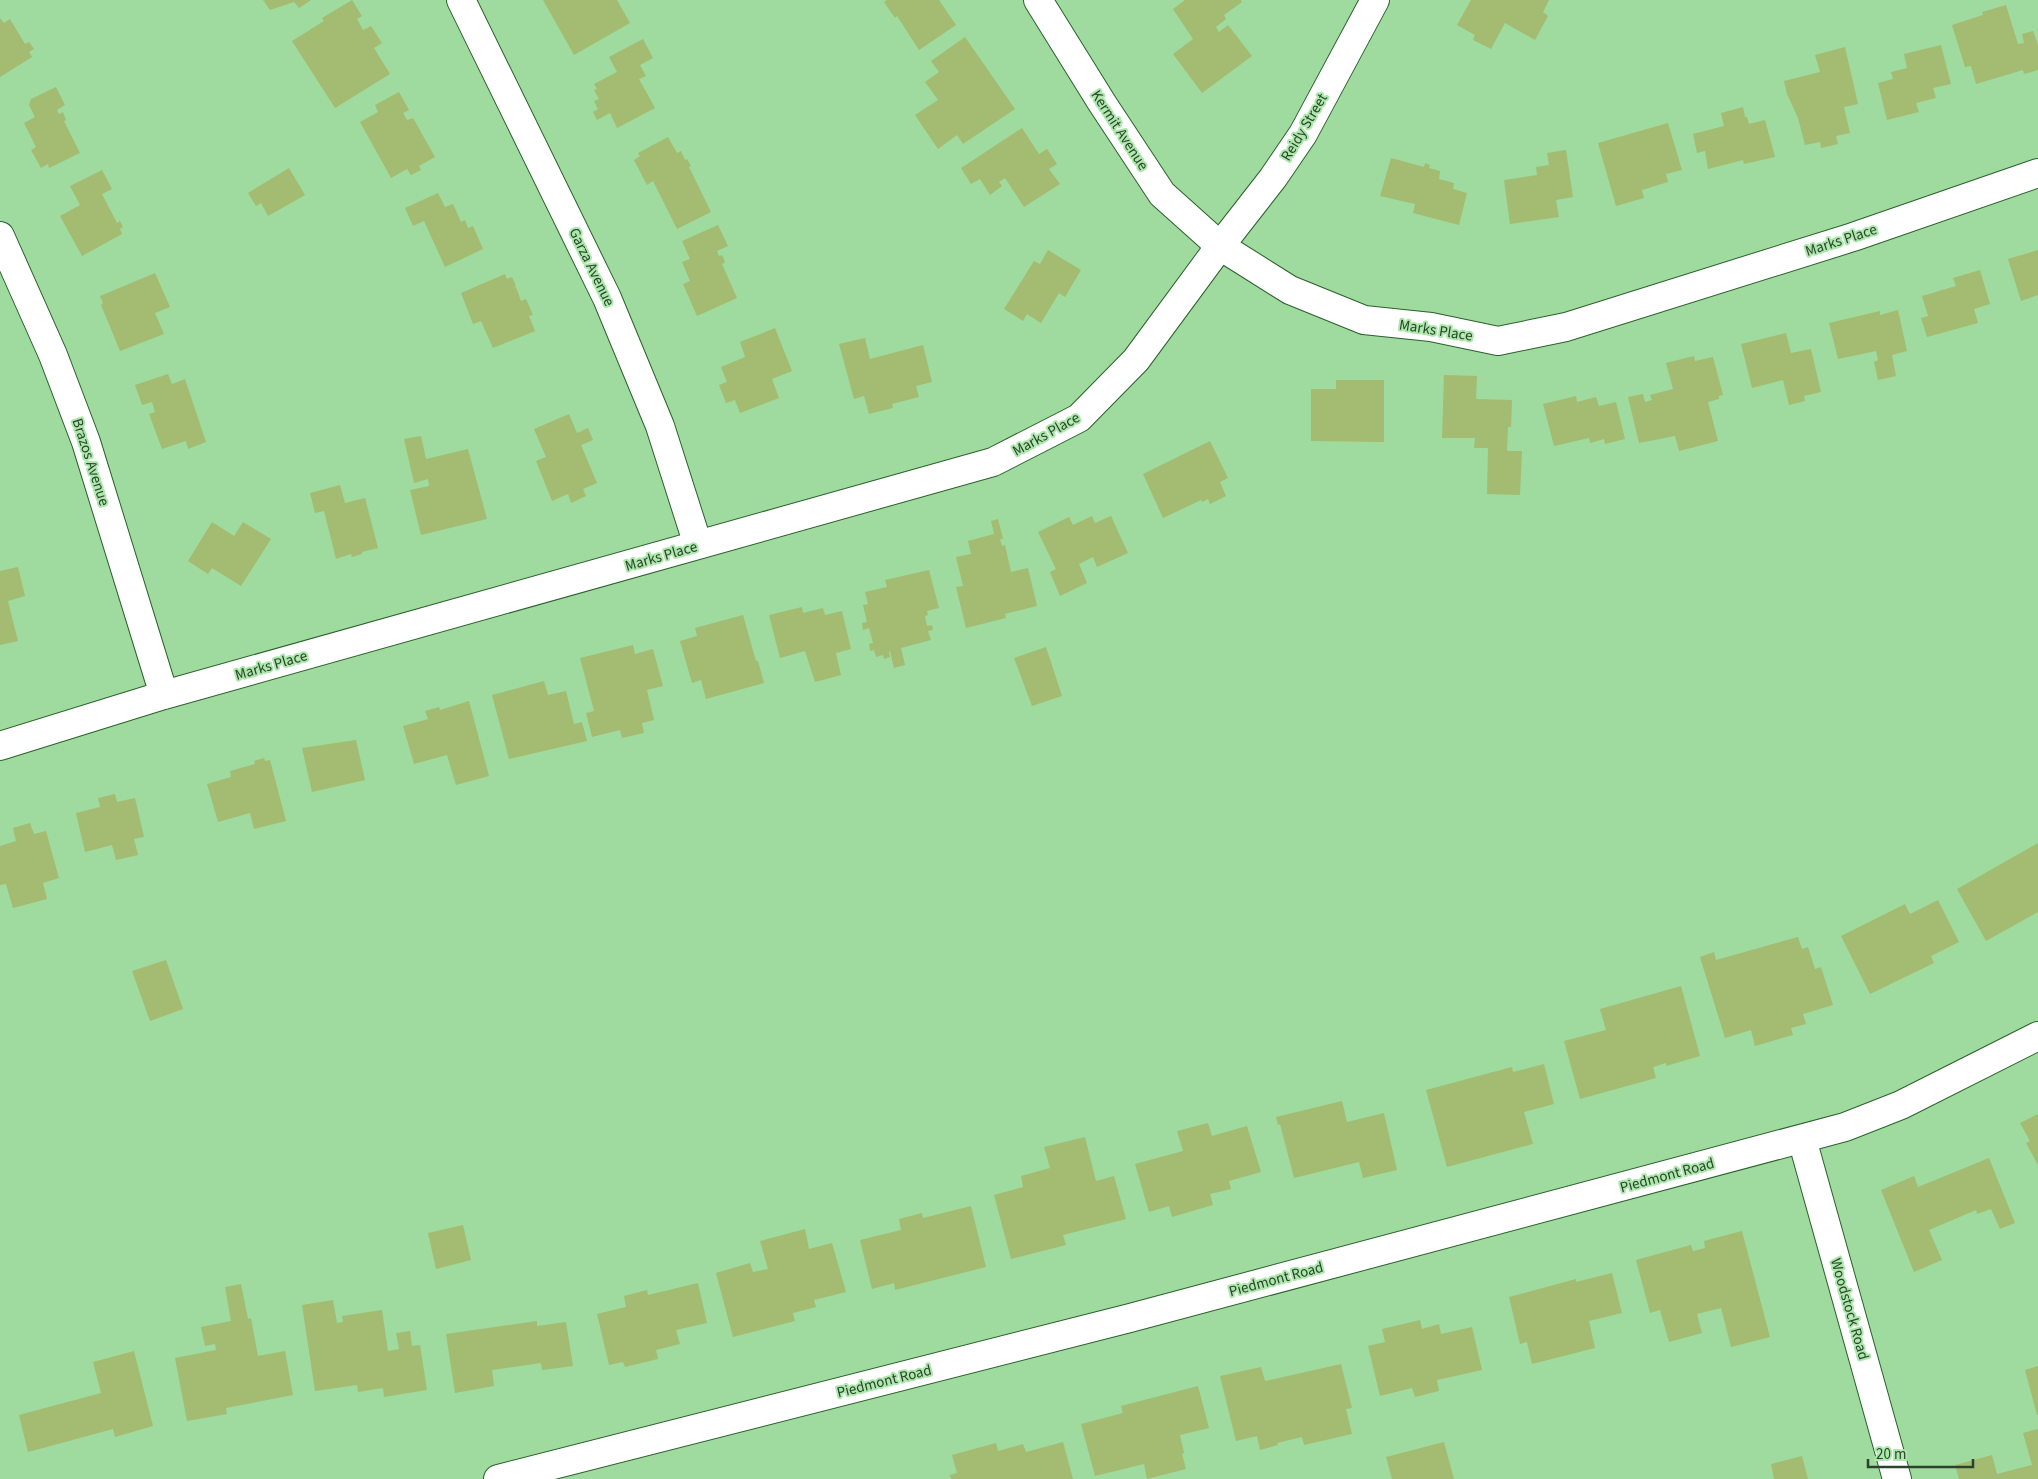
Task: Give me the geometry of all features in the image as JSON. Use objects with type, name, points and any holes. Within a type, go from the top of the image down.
[{"type":"street","name":"Garza Avenue","points":[[461,0],[608,298],[660,426],[698,545]]},
{"type":"street","name":"Kermit Avenue","points":[[1038,0],[1102,103],[1162,194],[1220,246]]},
{"type":"street","name":"Reidy Street","points":[[1220,246],[1273,178],[1303,134],[1375,0]]},
{"type":"street","name":"Marks Place","points":[[0,746],[164,696],[994,462],[1079,418],[1136,360],[1220,246],[1290,290],[1364,320],[1432,327],[1498,341],[1576,324],[1853,237],[2038,173]]},
{"type":"street","name":"Brazos Avenue","points":[[0,236],[53,355],[86,442],[164,696]]},
{"type":"street","name":"Piedmont Road","points":[[498,1479],[1130,1318],[1845,1127],[1901,1105],[2038,1036]]},
{"type":"street","name":"Woodstock Road","points":[[1802,1139],[1897,1479]]},
{"type":"building","points":[[263,0],[311,0],[299,8],[294,2],[270,10]]},
{"type":"building","points":[[352,0],[362,16],[357,19],[363,30],[371,26],[382,43],[374,48],[390,74],[335,108],[292,41],[324,21],[322,18]]},
{"type":"building","points":[[543,0],[617,0],[630,23],[574,55]]},
{"type":"building","points":[[887,0],[939,0],[956,25],[919,50],[897,16],[895,18],[884,2]]},
{"type":"building","points":[[1185,0],[1241,0],[1242,2],[1224,15],[1226,19],[1216,27],[1219,32],[1228,25],[1252,56],[1202,93],[1173,54],[1193,39],[1173,9]]},
{"type":"building","points":[[1471,0],[1549,0],[1543,12],[1548,16],[1535,40],[1505,23],[1491,49],[1473,40],[1475,35],[1457,25]]},
{"type":"building","points":[[2006,5],[2018,44],[2024,43],[2022,34],[2033,31],[2038,45],[2038,70],[2024,74],[2023,70],[1976,84],[1971,66],[1965,67],[1952,25],[1983,15],[1982,12]]},
{"type":"building","points":[[0,18],[4,23],[10,19],[25,44],[29,42],[34,49],[29,52],[32,57],[0,77]]},
{"type":"building","points":[[965,37],[1015,109],[963,144],[957,135],[938,149],[915,115],[938,100],[925,82],[939,72],[931,61]]},
{"type":"building","points":[[643,39],[653,58],[640,65],[646,76],[639,79],[655,108],[617,128],[610,113],[597,120],[593,112],[598,109],[594,101],[599,99],[594,90],[597,89],[594,84],[617,72],[609,57]]},
{"type":"building","points":[[1941,45],[1951,84],[1933,88],[1936,98],[1916,103],[1919,112],[1887,120],[1878,83],[1893,79],[1891,72],[1907,68],[1904,54]]},
{"type":"building","points":[[1845,47],[1858,104],[1844,107],[1850,133],[1836,136],[1838,144],[1821,148],[1820,142],[1805,145],[1798,118],[1787,94],[1784,81],[1820,72],[1815,55]]},
{"type":"building","points":[[56,87],[65,105],[57,110],[59,114],[63,112],[66,120],[64,121],[80,153],[49,168],[48,164],[41,168],[31,150],[36,147],[24,123],[35,117],[29,105],[31,99]]},
{"type":"building","points":[[399,92],[409,110],[403,113],[407,120],[413,118],[435,157],[419,166],[421,170],[411,175],[407,169],[391,178],[360,122],[378,112],[375,105]]},
{"type":"building","points":[[1743,107],[1749,124],[1765,120],[1775,157],[1744,164],[1743,160],[1708,169],[1705,151],[1697,153],[1693,134],[1724,126],[1721,113]]},
{"type":"building","points":[[1668,123],[1682,170],[1666,174],[1668,182],[1642,190],[1644,198],[1616,206],[1598,143]]},
{"type":"building","points":[[1022,128],[1039,154],[1047,149],[1057,164],[1049,169],[1060,184],[1024,207],[1005,178],[999,182],[1002,186],[990,195],[980,179],[971,184],[961,168]]},
{"type":"building","points":[[668,137],[677,153],[681,151],[685,160],[687,159],[711,212],[677,229],[653,181],[647,185],[634,160],[640,156],[638,153]]},
{"type":"building","points":[[1566,150],[1573,197],[1556,200],[1559,217],[1510,224],[1504,180],[1537,175],[1536,167],[1549,165],[1547,153]]},
{"type":"building","points":[[1391,158],[1424,167],[1425,163],[1430,165],[1429,168],[1440,171],[1439,179],[1454,183],[1453,189],[1467,193],[1459,225],[1413,213],[1415,204],[1380,196]]},
{"type":"building","points":[[289,168],[305,195],[268,216],[261,203],[256,206],[248,193]]},
{"type":"building","points":[[102,170],[112,189],[102,194],[117,223],[120,221],[123,227],[120,229],[122,234],[82,256],[60,216],[80,205],[70,186]]},
{"type":"building","points":[[438,193],[445,207],[453,204],[461,222],[465,220],[468,228],[473,226],[483,249],[445,267],[424,221],[413,226],[405,208]]},
{"type":"building","points":[[718,225],[728,246],[717,251],[719,256],[722,255],[725,262],[722,264],[737,298],[697,316],[683,284],[690,281],[682,262],[690,259],[682,241]]},
{"type":"building","points":[[1048,250],[1081,270],[1065,297],[1059,293],[1041,323],[1027,314],[1023,321],[1004,309],[1034,261],[1040,264]]},
{"type":"building","points":[[2038,250],[2038,295],[2021,301],[2008,259]]},
{"type":"building","points":[[1980,270],[1990,304],[1974,309],[1978,323],[1927,337],[1921,318],[1928,316],[1922,296],[1956,286],[1953,278]]},
{"type":"building","points":[[155,273],[170,307],[155,313],[164,334],[120,351],[101,305],[103,303],[100,296]]},
{"type":"building","points":[[505,274],[507,279],[512,277],[516,286],[512,289],[516,287],[521,301],[526,299],[533,315],[529,316],[535,331],[493,348],[481,321],[473,324],[461,293]]},
{"type":"building","points":[[1898,310],[1907,351],[1892,355],[1896,376],[1878,380],[1874,362],[1878,360],[1876,351],[1838,359],[1829,323],[1880,311],[1880,315]]},
{"type":"building","points":[[775,328],[792,371],[772,379],[779,398],[740,413],[735,400],[726,403],[719,385],[727,382],[721,367],[745,357],[740,342]]},
{"type":"building","points":[[1786,333],[1791,353],[1811,349],[1821,392],[1804,396],[1805,401],[1789,405],[1783,380],[1752,388],[1741,344]]},
{"type":"building","points":[[865,338],[870,359],[923,345],[932,382],[916,386],[919,397],[892,404],[893,408],[869,414],[864,396],[854,399],[839,344]]},
{"type":"building","points":[[1694,356],[1695,361],[1713,357],[1723,395],[1719,396],[1719,399],[1708,402],[1718,441],[1679,451],[1675,436],[1639,443],[1628,397],[1643,394],[1645,402],[1652,400],[1650,395],[1673,389],[1666,363]]},
{"type":"building","points":[[168,374],[172,384],[185,379],[206,442],[188,449],[186,441],[162,449],[149,414],[155,412],[152,402],[142,405],[135,385]]},
{"type":"building","points":[[1444,375],[1477,376],[1476,399],[1512,400],[1511,427],[1508,427],[1507,451],[1522,451],[1520,495],[1487,494],[1488,448],[1474,448],[1475,438],[1442,438]]},
{"type":"building","points":[[1336,380],[1384,380],[1384,442],[1311,441],[1311,389],[1336,389]]},
{"type":"building","points":[[1576,396],[1577,402],[1596,397],[1599,406],[1616,402],[1625,439],[1605,444],[1604,439],[1590,443],[1589,438],[1554,446],[1543,404]]},
{"type":"building","points":[[569,414],[577,433],[588,428],[593,440],[581,445],[597,483],[583,489],[586,496],[571,503],[568,494],[552,501],[536,461],[546,457],[534,429]]},
{"type":"building","points":[[421,436],[426,459],[468,449],[487,519],[421,535],[410,490],[429,486],[428,479],[414,483],[404,439]]},
{"type":"building","points":[[1210,441],[1228,478],[1220,482],[1226,496],[1210,504],[1208,499],[1202,502],[1201,500],[1163,518],[1143,474]]},
{"type":"building","points":[[340,485],[345,503],[365,498],[378,548],[352,557],[351,554],[336,559],[324,511],[315,513],[310,493]]},
{"type":"building","points":[[1092,516],[1095,523],[1111,516],[1128,553],[1097,567],[1093,557],[1079,564],[1087,583],[1060,596],[1050,572],[1056,569],[1038,532],[1069,517],[1073,525]]},
{"type":"building","points":[[998,519],[1003,539],[1000,539],[1002,546],[1005,545],[1011,572],[1028,568],[1037,606],[1005,614],[1006,618],[966,628],[956,587],[963,586],[956,557],[971,554],[968,541],[994,534],[991,521]]},
{"type":"building","points":[[212,522],[234,536],[243,522],[271,539],[241,586],[212,568],[208,574],[188,561]]},
{"type":"building","points":[[18,567],[25,596],[8,601],[18,641],[0,645],[0,571]]},
{"type":"building","points":[[929,570],[939,608],[927,611],[928,615],[925,616],[927,626],[932,625],[933,630],[928,631],[931,640],[901,648],[905,665],[894,668],[890,651],[890,657],[884,659],[883,655],[876,657],[874,650],[870,651],[869,644],[873,643],[869,628],[863,630],[862,623],[867,622],[863,605],[868,604],[865,592],[887,587],[885,580]]},
{"type":"building","points":[[802,607],[803,613],[823,608],[825,615],[842,611],[851,649],[836,653],[841,675],[815,682],[805,651],[780,658],[769,615]]},
{"type":"building","points":[[743,615],[764,683],[706,699],[701,680],[692,683],[680,641],[697,636],[695,628]]},
{"type":"building","points":[[633,645],[635,654],[653,649],[663,686],[647,690],[654,720],[642,723],[644,733],[622,738],[620,730],[592,737],[586,713],[594,711],[580,658]]},
{"type":"building","points":[[1046,647],[1062,696],[1032,706],[1014,658]]},
{"type":"building","points":[[544,681],[548,695],[566,691],[574,724],[582,722],[587,741],[509,759],[492,695]]},
{"type":"building","points":[[469,701],[489,776],[456,785],[447,755],[414,764],[403,726],[428,719],[425,711],[439,707],[440,710]]},
{"type":"building","points":[[356,740],[365,780],[312,792],[302,748]]},
{"type":"building","points":[[264,758],[265,761],[270,760],[286,821],[254,829],[250,813],[218,822],[207,784],[231,777],[230,771],[255,764],[254,761]]},
{"type":"building","points":[[115,794],[117,802],[135,798],[144,837],[134,839],[138,855],[116,860],[112,845],[85,852],[76,813],[100,807],[98,798]]},
{"type":"building","points":[[30,823],[34,834],[46,831],[59,878],[43,883],[47,899],[13,908],[6,884],[0,885],[0,846],[16,841],[13,828]]},
{"type":"building","points":[[2038,843],[2038,912],[1986,941],[1957,889]]},
{"type":"building","points":[[1938,900],[1959,942],[1931,956],[1934,963],[1870,994],[1841,936],[1905,904],[1910,914]]},
{"type":"building","points":[[1798,937],[1802,949],[1808,947],[1815,969],[1821,967],[1833,1005],[1803,1014],[1806,1024],[1791,1028],[1793,1035],[1755,1046],[1751,1030],[1725,1038],[1700,957],[1714,952],[1716,960]]},
{"type":"building","points":[[166,960],[183,1009],[150,1021],[132,971]]},
{"type":"building","points":[[1681,986],[1700,1056],[1666,1066],[1666,1063],[1653,1067],[1656,1078],[1580,1099],[1564,1041],[1606,1030],[1600,1009]]},
{"type":"building","points":[[1544,1064],[1554,1104],[1524,1112],[1533,1144],[1447,1167],[1426,1090],[1512,1067],[1513,1072]]},
{"type":"building","points":[[1342,1101],[1347,1122],[1384,1113],[1397,1170],[1363,1178],[1359,1162],[1294,1178],[1280,1124],[1278,1125],[1276,1117]]},
{"type":"building","points":[[2038,1114],[2038,1165],[2026,1143],[2030,1141],[2020,1123]]},
{"type":"building","points":[[1208,1123],[1212,1136],[1247,1126],[1261,1172],[1229,1181],[1231,1189],[1210,1194],[1213,1205],[1172,1217],[1169,1206],[1149,1212],[1135,1164],[1183,1151],[1177,1131]]},
{"type":"building","points":[[1085,1137],[1096,1181],[1114,1176],[1126,1219],[1063,1235],[1066,1245],[1011,1259],[994,1195],[1023,1187],[1021,1176],[1050,1168],[1044,1147]]},
{"type":"building","points":[[1989,1158],[2015,1223],[2000,1229],[1991,1209],[1977,1214],[1976,1210],[1929,1230],[1942,1260],[1914,1272],[1881,1190],[1914,1176],[1918,1187]]},
{"type":"building","points":[[971,1206],[986,1267],[895,1290],[894,1283],[872,1289],[860,1240],[901,1230],[899,1219],[922,1213],[923,1218]]},
{"type":"building","points":[[463,1225],[471,1260],[436,1269],[428,1233]]},
{"type":"building","points":[[805,1229],[809,1249],[832,1243],[846,1292],[814,1300],[816,1307],[793,1313],[795,1321],[733,1337],[716,1273],[750,1263],[753,1272],[768,1269],[760,1241]]},
{"type":"building","points":[[1742,1231],[1770,1337],[1731,1347],[1721,1308],[1697,1314],[1702,1333],[1669,1342],[1660,1310],[1650,1313],[1636,1260],[1691,1245],[1693,1251],[1705,1248],[1704,1241]]},
{"type":"building","points":[[1612,1273],[1622,1313],[1589,1321],[1595,1348],[1532,1364],[1527,1342],[1520,1344],[1509,1297],[1576,1279],[1576,1282]]},
{"type":"building","points":[[698,1283],[707,1323],[676,1330],[680,1344],[656,1350],[658,1359],[625,1367],[623,1362],[609,1365],[597,1314],[626,1307],[624,1296],[647,1290],[648,1295]]},
{"type":"building","points":[[241,1284],[248,1319],[251,1318],[258,1356],[285,1351],[293,1395],[226,1408],[227,1414],[187,1421],[175,1358],[216,1350],[215,1344],[205,1346],[201,1327],[231,1321],[225,1287]]},
{"type":"building","points":[[333,1300],[337,1323],[343,1322],[342,1316],[382,1310],[388,1351],[399,1349],[396,1333],[410,1331],[412,1346],[420,1345],[427,1390],[384,1397],[383,1388],[358,1392],[357,1385],[315,1391],[302,1305]]},
{"type":"building","points":[[1420,1320],[1422,1329],[1439,1324],[1441,1334],[1472,1327],[1482,1370],[1437,1380],[1439,1391],[1415,1397],[1412,1388],[1380,1396],[1368,1346],[1385,1342],[1382,1329]]},
{"type":"building","points":[[537,1321],[537,1326],[566,1322],[573,1366],[542,1370],[541,1363],[492,1370],[494,1386],[455,1393],[446,1334]]},
{"type":"building","points":[[134,1351],[153,1426],[115,1437],[113,1429],[28,1452],[19,1415],[101,1393],[93,1362]]},
{"type":"building","points":[[1341,1364],[1352,1408],[1346,1409],[1352,1434],[1304,1445],[1302,1437],[1277,1443],[1278,1445],[1260,1450],[1257,1436],[1236,1441],[1220,1376],[1261,1367],[1265,1381]]},
{"type":"building","points":[[2038,1366],[2038,1415],[2037,1415],[2025,1370]]},
{"type":"building","points":[[1198,1386],[1209,1428],[1180,1435],[1186,1469],[1147,1479],[1144,1464],[1095,1476],[1081,1424],[1123,1413],[1121,1406]]},
{"type":"building","points":[[2038,1429],[2038,1479],[1959,1479],[1955,1465],[1992,1455],[1997,1474],[2032,1465],[2023,1433]]},
{"type":"building","points":[[1063,1442],[1073,1479],[951,1479],[950,1475],[957,1473],[952,1455],[996,1443],[998,1451],[1023,1444],[1026,1452]]},
{"type":"building","points":[[1444,1442],[1454,1479],[1392,1479],[1386,1457]]},
{"type":"building","points":[[1802,1456],[1808,1479],[1774,1479],[1771,1464]]}]
